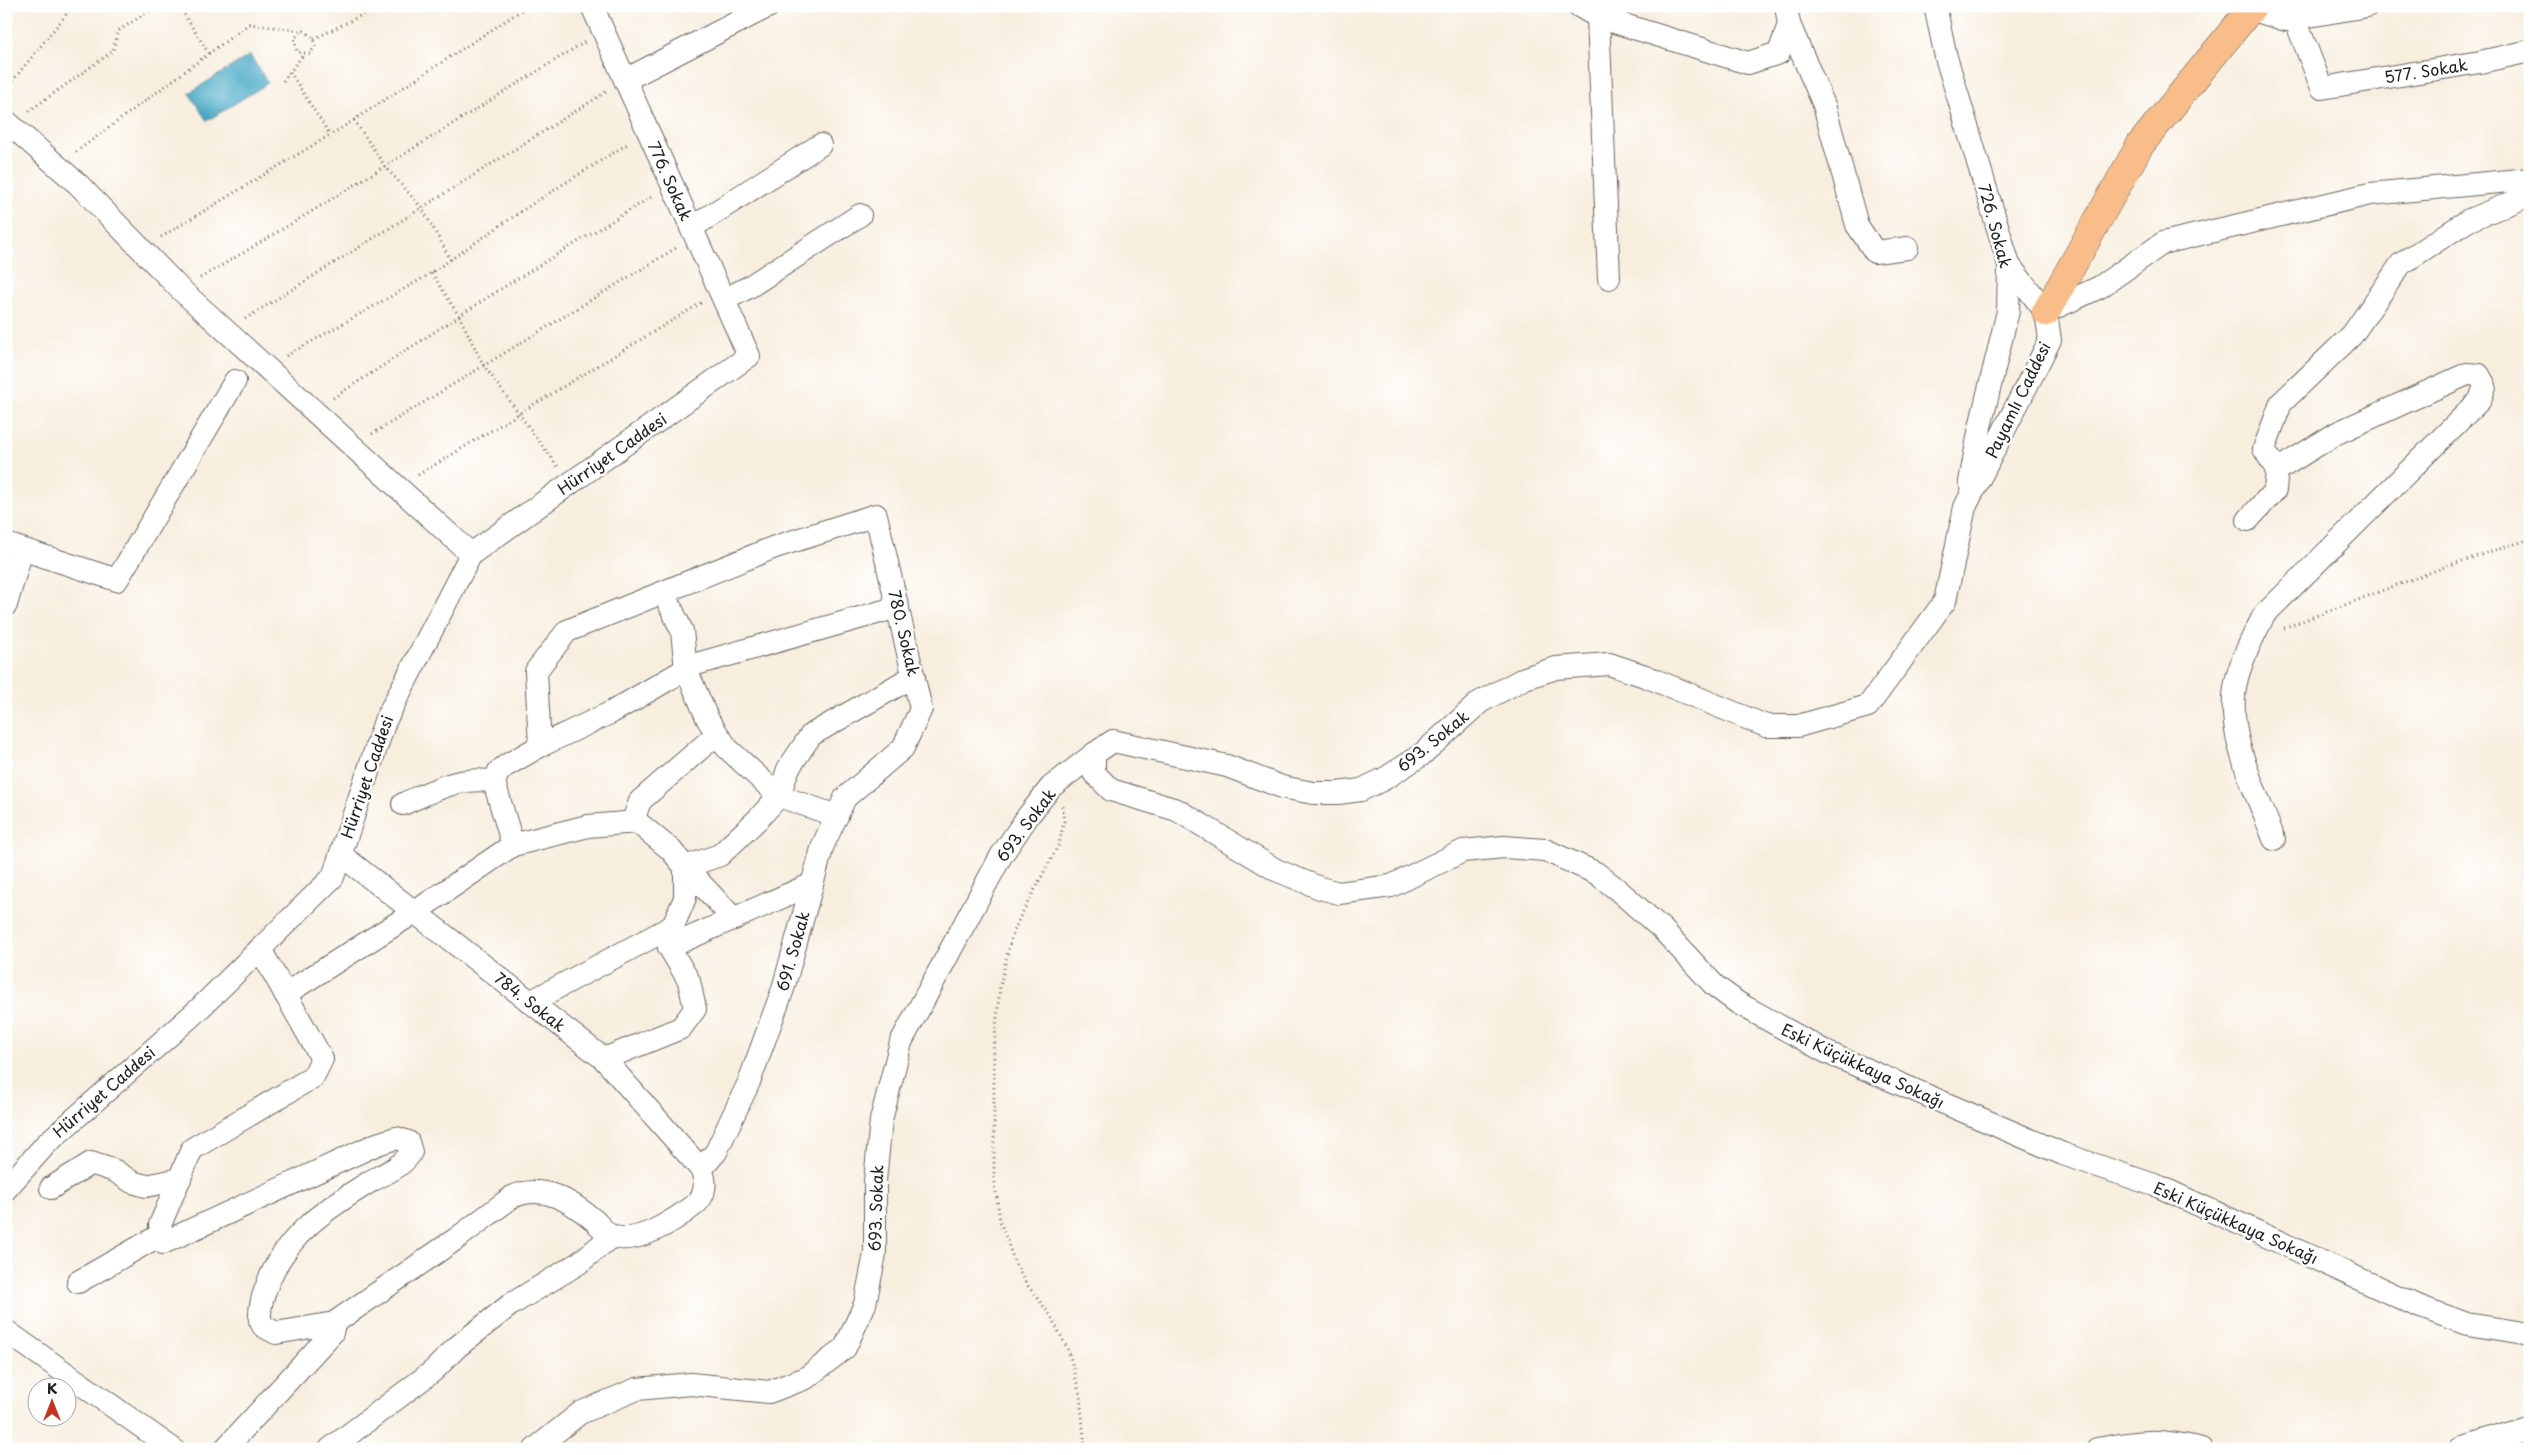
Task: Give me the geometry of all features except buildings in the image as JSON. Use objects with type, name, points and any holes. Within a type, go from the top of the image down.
[{"type":"main road","points":[[2046,312],[2140,145],[2252,8]]},
{"type":"street","name":"776. Sokak","points":[[592,6],[749,356]]},
{"type":"street","points":[[625,80],[769,6]]},
{"type":"street","name":"726. Sokak","points":[[1935,6],[1946,57],[2009,265],[2008,311],[1980,427],[1965,507]]},
{"type":"street","points":[[2252,8],[2286,20],[2367,6]]},
{"type":"street","points":[[1609,278],[1592,10],[1748,63],[1779,53],[1788,15]]},
{"type":"street","points":[[1788,15],[1824,105],[1857,225],[1875,252],[1907,248]]},
{"type":"street","name":"577. Sokak","points":[[2295,19],[2322,88],[2480,62],[2530,51]]},
{"type":"street","points":[[8,123],[79,185],[180,289],[471,554]]},
{"type":"street","points":[[693,232],[820,145]]},
{"type":"street","points":[[2009,265],[2046,312],[2100,287],[2163,243],[2370,194],[2528,179]]},
{"type":"street","points":[[2248,520],[2275,490],[2277,470],[2264,449],[2281,403],[2352,334],[2401,264],[2469,220],[2518,200],[2528,179]]},
{"type":"street","points":[[722,296],[749,287],[860,215]]},
{"type":"street","name":"Payamlı Caddesi","points":[[1868,706],[1945,601],[1965,507],[2050,340],[2046,312]]},
{"type":"street","name":"Hürriyet Caddesi","points":[[6,1189],[47,1143],[198,1010],[333,878],[385,721],[471,554],[749,356]]},
{"type":"street","points":[[2274,839],[2239,744],[2233,707],[2236,680],[2251,642],[2264,615],[2480,400],[2485,386],[2478,375],[2467,374],[2337,433],[2277,470]]},
{"type":"street","points":[[6,605],[14,547],[117,580],[235,381]]},
{"type":"street","name":"780. Sokak","points":[[664,592],[775,547],[876,514],[921,709],[903,748]]},
{"type":"street","points":[[540,746],[536,671],[567,631],[664,592],[682,631],[686,669],[708,720],[727,748],[779,796],[837,816]]},
{"type":"street","points":[[514,845],[494,782],[498,771],[540,746],[612,712],[692,665],[898,607]]},
{"type":"street","name":"693. Sokak","points":[[535,1449],[580,1413],[637,1389],[691,1384],[769,1392],[806,1378],[845,1348],[865,1304],[875,1254],[875,1181],[881,1120],[901,1042],[1001,856],[1052,788],[1094,754],[1114,741],[1227,766],[1282,787],[1313,793],[1338,793],[1361,790],[1384,779],[1420,756],[1480,702],[1525,678],[1556,668],[1609,664],[1645,676],[1766,726],[1798,726],[1868,706]]},
{"type":"street","points":[[685,867],[720,855],[779,796],[788,769],[811,735],[914,676]]},
{"type":"street","points":[[717,734],[640,801],[634,818],[671,850],[734,919]]},
{"type":"street","name":"691. Sokak","points":[[700,1169],[716,1152],[749,1082],[783,989],[823,845],[845,798],[903,748]]},
{"type":"street","name":"Eski Küçükkaya Sokağı","points":[[1094,754],[1094,773],[1111,790],[1178,810],[1276,870],[1320,888],[1339,893],[1358,892],[1391,886],[1463,850],[1483,847],[1545,850],[1572,861],[1596,874],[1618,890],[1663,930],[1715,986],[1738,1003],[1828,1053],[2063,1154],[2160,1186],[2418,1306],[2467,1324],[2530,1334]]},
{"type":"street","points":[[403,804],[460,780],[472,779],[494,782]]},
{"type":"street","points":[[285,994],[415,912],[514,845],[588,826],[637,822]]},
{"type":"street","name":"784. Sokak","points":[[341,855],[604,1059],[700,1169]]},
{"type":"street","points":[[604,1059],[681,1028],[694,1009],[689,981],[671,936],[685,898],[685,867]]},
{"type":"street","points":[[530,1002],[671,936],[734,919],[812,884]]},
{"type":"street","points":[[260,949],[322,1059],[313,1077],[192,1149],[160,1225],[163,1243],[377,1144],[396,1138],[405,1140],[410,1147],[409,1157],[327,1208],[290,1242],[276,1263],[263,1294],[260,1320],[269,1330],[276,1333],[334,1323],[512,1198],[522,1193],[546,1192],[578,1206],[612,1236],[629,1238],[646,1234],[696,1204],[705,1188],[704,1176],[700,1169]]},
{"type":"street","points":[[51,1188],[91,1163],[116,1171],[132,1182],[146,1186],[180,1179]]},
{"type":"street","points":[[78,1282],[162,1234]]},
{"type":"street","points":[[330,1449],[433,1370],[457,1347],[503,1310],[579,1263],[612,1236]]},
{"type":"street","points":[[225,1449],[332,1333],[334,1323]]},
{"type":"street","points":[[6,1330],[173,1449]]},
{"type":"street","points":[[2461,1449],[2530,1427]]},
{"type":"street","points":[[2097,1449],[2147,1440],[2177,1443],[2201,1449]]},
{"type":"path","points":[[6,88],[73,6]]},
{"type":"path","points":[[8,123],[113,51],[118,31],[157,6]]},
{"type":"path","points":[[179,6],[209,54]]},
{"type":"path","points":[[314,39],[380,6]]},
{"type":"path","points":[[141,249],[354,120],[528,6]]},
{"type":"path","points":[[57,166],[249,24],[304,31],[314,39],[316,46],[313,52],[303,55],[283,81]]},
{"type":"path","points":[[303,55],[297,52],[294,38],[304,31]]},
{"type":"path","points":[[180,289],[315,211],[603,31]]},
{"type":"path","points":[[290,72],[330,135]]},
{"type":"path","points":[[226,331],[625,80]]},
{"type":"path","points":[[354,120],[385,166],[422,208],[451,260]]},
{"type":"path","points":[[266,367],[432,273],[532,204],[648,131]]},
{"type":"path","points":[[314,411],[459,316],[672,184]]},
{"type":"path","points":[[353,446],[484,366],[693,232]]},
{"type":"path","points":[[432,273],[459,316],[484,366],[521,412],[570,484]]},
{"type":"path","points":[[398,488],[521,412],[722,296]]},
{"type":"path","points":[[2251,642],[2430,572],[2530,539]]},
{"type":"path","points":[[1052,788],[1062,804],[1064,813],[1059,844],[1019,919],[1010,942],[1000,986],[994,1049],[994,1177],[1000,1222],[1015,1263],[1025,1282],[1052,1316],[1069,1352],[1080,1395],[1085,1449]]},
{"type":"water","points":[[250,55],[268,83],[207,121],[189,93]]}]
